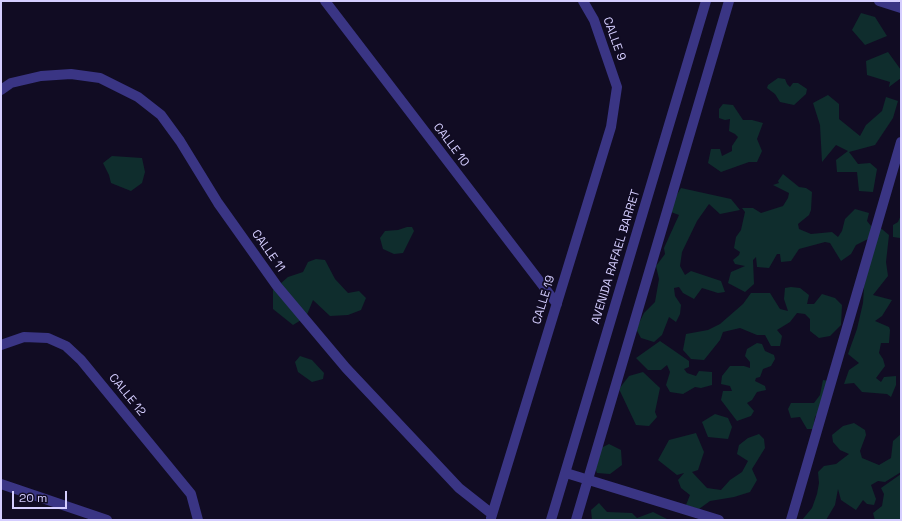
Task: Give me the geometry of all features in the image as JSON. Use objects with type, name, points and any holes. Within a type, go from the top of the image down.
[{"type":"street","name":"CALLE 10","points":[[326,1],[557,304]]},
{"type":"street","name":"CALLE 9","points":[[583,1],[594,20],[617,87]]},
{"type":"street","name":"AVENIDA RAFAEL BARRET","points":[[551,520],[706,1]]},
{"type":"street","points":[[576,520],[729,1]]},
{"type":"street","points":[[879,1],[901,8]]},
{"type":"street","name":"CALLE 11","points":[[1,90],[11,84],[41,76],[71,74],[100,78],[138,97],[161,115],[180,141],[218,202],[282,292],[346,368],[459,488],[492,517]]},
{"type":"street","name":"CALLE 19","points":[[492,517],[611,127],[617,87]]},
{"type":"street","points":[[791,520],[901,142]]},
{"type":"street","name":"CALLE 12","points":[[1,345],[24,337],[48,338],[66,346],[81,360],[191,494],[198,520]]},
{"type":"street","points":[[566,473],[719,520]]},
{"type":"street","points":[[1,484],[107,520]]},
{"type":"green space","points":[[861,13],[875,17],[887,36],[865,45],[852,30]]},
{"type":"green space","points":[[888,52],[901,70],[901,78],[889,87],[890,82],[867,75],[866,61]]},
{"type":"green space","points":[[778,78],[785,79],[790,87],[793,83],[798,83],[807,89],[806,94],[794,105],[780,102],[775,94],[767,88],[768,85]]},
{"type":"green space","points":[[828,95],[839,104],[839,119],[860,136],[866,125],[882,111],[886,97],[898,101],[893,118],[875,145],[849,152],[858,164],[870,163],[877,169],[873,192],[859,191],[857,172],[837,172],[836,160],[848,151],[836,145],[822,162],[820,125],[813,103]]},
{"type":"green space","points":[[723,104],[733,105],[743,120],[752,120],[763,123],[757,139],[762,151],[757,162],[749,162],[721,172],[708,163],[711,149],[720,149],[722,156],[732,151],[732,146],[738,137],[729,131],[730,119],[725,120],[719,118],[719,109]]},
{"type":"green space","points":[[112,156],[142,158],[145,172],[142,183],[131,191],[111,183],[103,163]]},
{"type":"green space","points":[[783,174],[799,187],[806,188],[812,192],[811,210],[809,215],[798,224],[799,229],[811,234],[832,232],[838,237],[842,231],[845,219],[855,209],[869,213],[867,221],[871,226],[870,238],[856,245],[851,254],[841,261],[830,243],[825,242],[799,249],[791,261],[781,262],[780,254],[777,254],[769,268],[757,267],[756,257],[753,260],[754,284],[745,292],[728,283],[731,272],[745,266],[735,264],[733,260],[739,255],[740,252],[734,248],[736,237],[741,230],[745,212],[742,208],[753,208],[761,213],[783,206],[789,193],[773,185],[779,183],[778,181]]},
{"type":"green space","points":[[681,188],[731,199],[740,210],[720,214],[709,204],[697,221],[682,252],[680,266],[685,275],[691,271],[721,281],[725,292],[718,293],[702,288],[694,299],[683,293],[679,287],[674,288],[675,296],[681,305],[680,314],[676,322],[669,317],[662,335],[654,342],[641,338],[636,329],[644,313],[655,302],[659,279],[656,266],[665,254],[664,248],[679,215],[671,212],[673,201]]},
{"type":"green space","points":[[901,215],[901,236],[900,238],[893,237],[893,225],[898,222]]},
{"type":"green space","points":[[877,225],[889,235],[886,262],[888,276],[873,295],[892,300],[882,316],[875,321],[889,327],[890,330],[889,343],[881,343],[879,353],[885,366],[876,378],[881,382],[884,377],[896,376],[896,385],[891,397],[887,394],[862,392],[854,383],[844,384],[849,370],[859,363],[848,354],[857,329],[863,303],[865,272]]},
{"type":"green space","points":[[412,227],[414,231],[403,253],[394,254],[383,249],[380,238],[385,231],[398,230]]},
{"type":"green space","points":[[316,259],[325,260],[335,279],[348,293],[359,291],[366,298],[361,310],[348,315],[330,316],[313,300],[306,317],[293,325],[273,309],[273,290],[288,277],[303,272],[308,262]]},
{"type":"green space","points":[[785,288],[800,288],[809,295],[807,304],[814,304],[822,294],[835,298],[842,305],[841,325],[830,336],[819,338],[810,331],[810,319],[805,314],[797,313],[790,322],[777,330],[782,336],[780,346],[771,346],[765,335],[757,335],[740,328],[723,332],[720,340],[704,360],[691,359],[683,350],[686,334],[708,330],[720,324],[743,304],[751,293],[770,293],[780,309],[788,311],[784,299]]},
{"type":"green space","points":[[660,341],[689,361],[689,367],[684,369],[687,373],[696,376],[699,371],[712,372],[712,385],[701,388],[695,387],[683,394],[670,392],[666,385],[670,372],[667,365],[661,370],[648,370],[636,358]]},
{"type":"green space","points":[[757,343],[762,344],[765,351],[774,355],[775,359],[771,366],[763,369],[760,377],[756,378],[755,381],[765,386],[766,390],[757,392],[752,400],[747,403],[754,411],[751,416],[737,421],[721,400],[723,391],[732,391],[730,386],[721,384],[722,376],[730,366],[744,366],[750,368],[750,362],[745,356],[747,349]]},
{"type":"green space","points":[[300,356],[312,360],[324,373],[323,379],[312,382],[298,372],[295,362]]},
{"type":"green space","points":[[643,372],[660,388],[655,412],[657,417],[649,426],[636,425],[619,389],[629,376]]},
{"type":"green space","points":[[823,380],[828,381],[820,411],[815,417],[813,429],[807,429],[800,417],[791,418],[788,409],[791,403],[814,403],[820,395]]},
{"type":"green space","points":[[715,414],[728,418],[732,427],[728,439],[708,437],[702,422]]},
{"type":"green space","points":[[854,423],[865,430],[866,435],[860,451],[862,458],[879,465],[891,458],[893,441],[901,434],[901,472],[885,482],[878,481],[871,485],[876,499],[874,505],[867,504],[863,500],[856,510],[841,500],[838,489],[835,505],[826,520],[802,520],[812,508],[817,494],[819,483],[818,472],[824,466],[836,464],[849,454],[840,450],[833,442],[832,435],[843,426]]},
{"type":"green space","points":[[696,433],[704,452],[698,470],[692,472],[707,488],[721,490],[730,480],[742,472],[748,461],[737,454],[739,445],[748,438],[759,434],[764,439],[765,448],[752,469],[757,480],[750,492],[734,497],[710,501],[699,509],[686,505],[690,495],[681,488],[678,480],[684,473],[677,475],[658,460],[669,440]]},
{"type":"green space","points":[[609,444],[621,450],[622,465],[610,474],[597,473],[592,461],[599,449]]},
{"type":"green space","points":[[901,474],[901,520],[875,520],[873,513],[882,506],[884,494],[881,488]]},
{"type":"green space","points":[[599,503],[607,512],[632,513],[637,518],[653,512],[669,520],[592,520],[591,510]]}]
